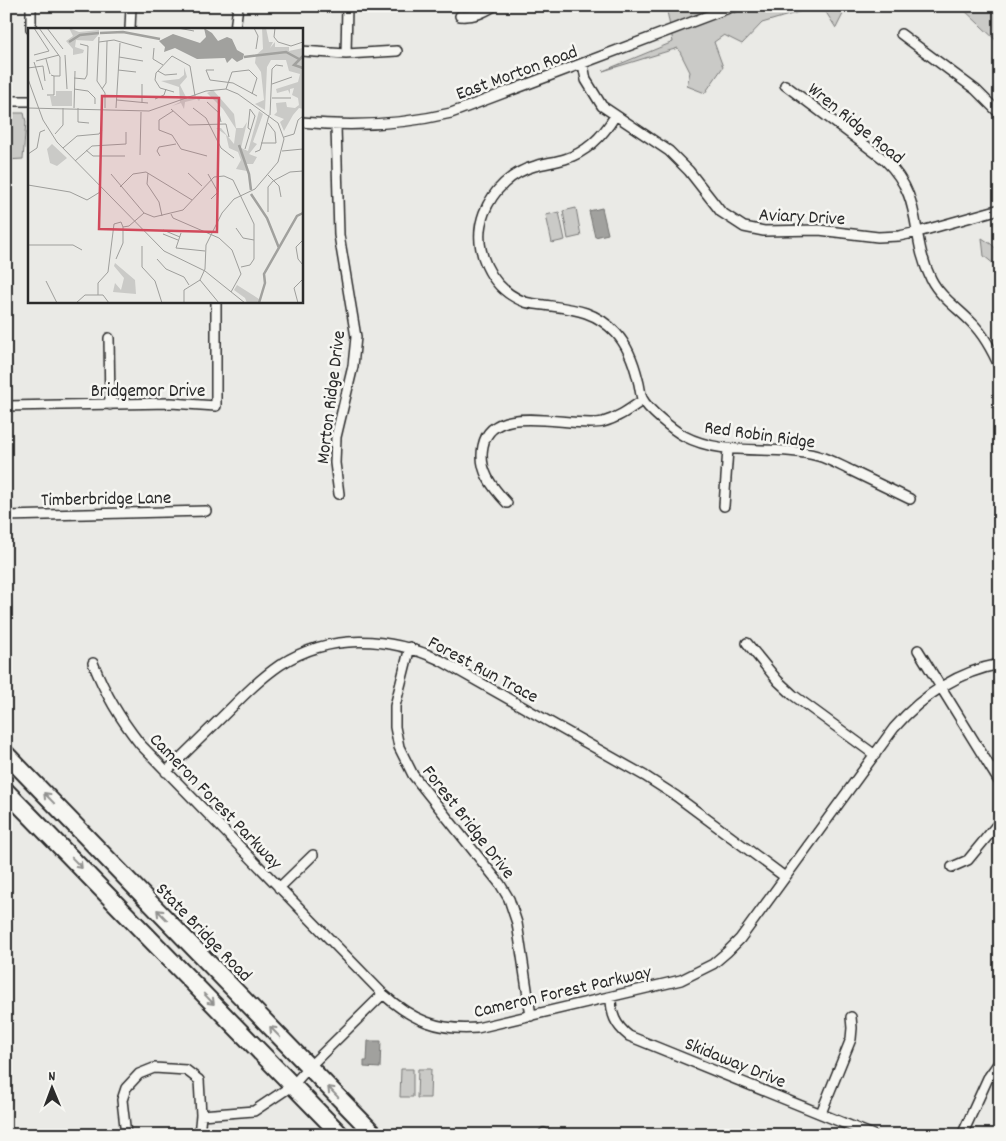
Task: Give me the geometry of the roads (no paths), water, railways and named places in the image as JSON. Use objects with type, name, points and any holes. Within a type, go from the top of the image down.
[{"type":"highway","name":"State Bridge Road","points":[[6,754],[375,1135]]},
{"type":"highway","points":[[6,791],[239,1030],[289,1088],[341,1135]]},
{"type":"street","points":[[31,6],[31,28]]},
{"type":"street","points":[[130,28],[131,6]]},
{"type":"street","points":[[235,28],[238,6]]},
{"type":"street","points":[[346,54],[347,6]]},
{"type":"street","points":[[460,16],[471,17],[482,14],[494,6]]},
{"type":"street","name":"East Morton Road","points":[[302,122],[336,126],[383,124],[412,121],[451,113],[734,6]]},
{"type":"street","points":[[901,34],[976,90],[1000,114]]},
{"type":"street","points":[[302,51],[346,54],[397,51]]},
{"type":"street","name":"Aviary Drive","points":[[583,64],[586,80],[602,106],[669,152],[689,171],[721,212],[744,226],[764,231],[819,230],[878,237],[898,236],[1000,209]]},
{"type":"street","name":"Wren Ridge Road","points":[[785,85],[884,160],[894,170],[909,194],[924,263],[931,280],[941,294],[985,338],[1000,368]]},
{"type":"street","points":[[6,101],[28,101]]},
{"type":"street","points":[[507,503],[494,489],[481,463],[484,440],[489,432],[500,423],[512,420],[581,424],[602,422],[618,417],[643,400],[638,379],[626,346],[606,322],[591,314],[526,302],[508,292],[497,284],[488,270],[480,243],[480,227],[484,212],[494,194],[504,183],[515,174],[527,168],[565,159],[583,151],[601,136],[615,116]]},
{"type":"street","name":"Morton Ridge Drive","points":[[336,126],[339,235],[356,337],[352,366],[336,437],[335,463],[339,494]]},
{"type":"street","name":"Bridgemor Drive","points":[[6,406],[171,403],[216,406],[216,302]]},
{"type":"street","points":[[109,338],[110,405]]},
{"type":"street","name":"Red Robin Ridge","points":[[643,400],[666,423],[684,436],[728,449],[796,452],[818,456],[910,499]]},
{"type":"street","points":[[724,506],[728,449]]},
{"type":"street","name":"Timberbridge Lane","points":[[6,516],[206,511]]},
{"type":"street","name":"Forest Run Trace","points":[[166,772],[266,675],[299,655],[336,643],[374,641],[410,647],[440,660],[645,776],[676,796],[786,877]]},
{"type":"street","points":[[747,643],[778,681],[793,695],[875,755]]},
{"type":"street","name":"Forest Bridge Drive","points":[[410,647],[395,706],[395,727],[399,747],[413,775],[500,884],[509,899],[517,923],[531,1016]]},
{"type":"street","points":[[918,650],[1000,783]]},
{"type":"street","name":"Cameron Forest Parkway","points":[[93,663],[107,696],[122,721],[166,772],[396,1006],[411,1016],[446,1028],[477,1028],[611,997],[681,980],[713,964],[740,940],[906,714],[940,686],[969,672],[1000,664]]},
{"type":"street","points":[[259,668],[266,675]]},
{"type":"street","points":[[952,868],[968,860],[1000,821]]},
{"type":"street","points":[[279,888],[313,855]]},
{"type":"street","points":[[201,1115],[254,1111],[289,1088],[383,994]]},
{"type":"street","name":"Skidaway Drive","points":[[611,997],[611,1009],[614,1020],[629,1036],[873,1135]]},
{"type":"street","points":[[821,1114],[851,1039],[851,1017]]},
{"type":"street","points":[[962,1135],[988,1078],[1000,1061]]},
{"type":"street","points":[[126,1135],[122,1100],[126,1088],[139,1074],[154,1068],[186,1070],[199,1080],[201,1115],[199,1135]]}]
